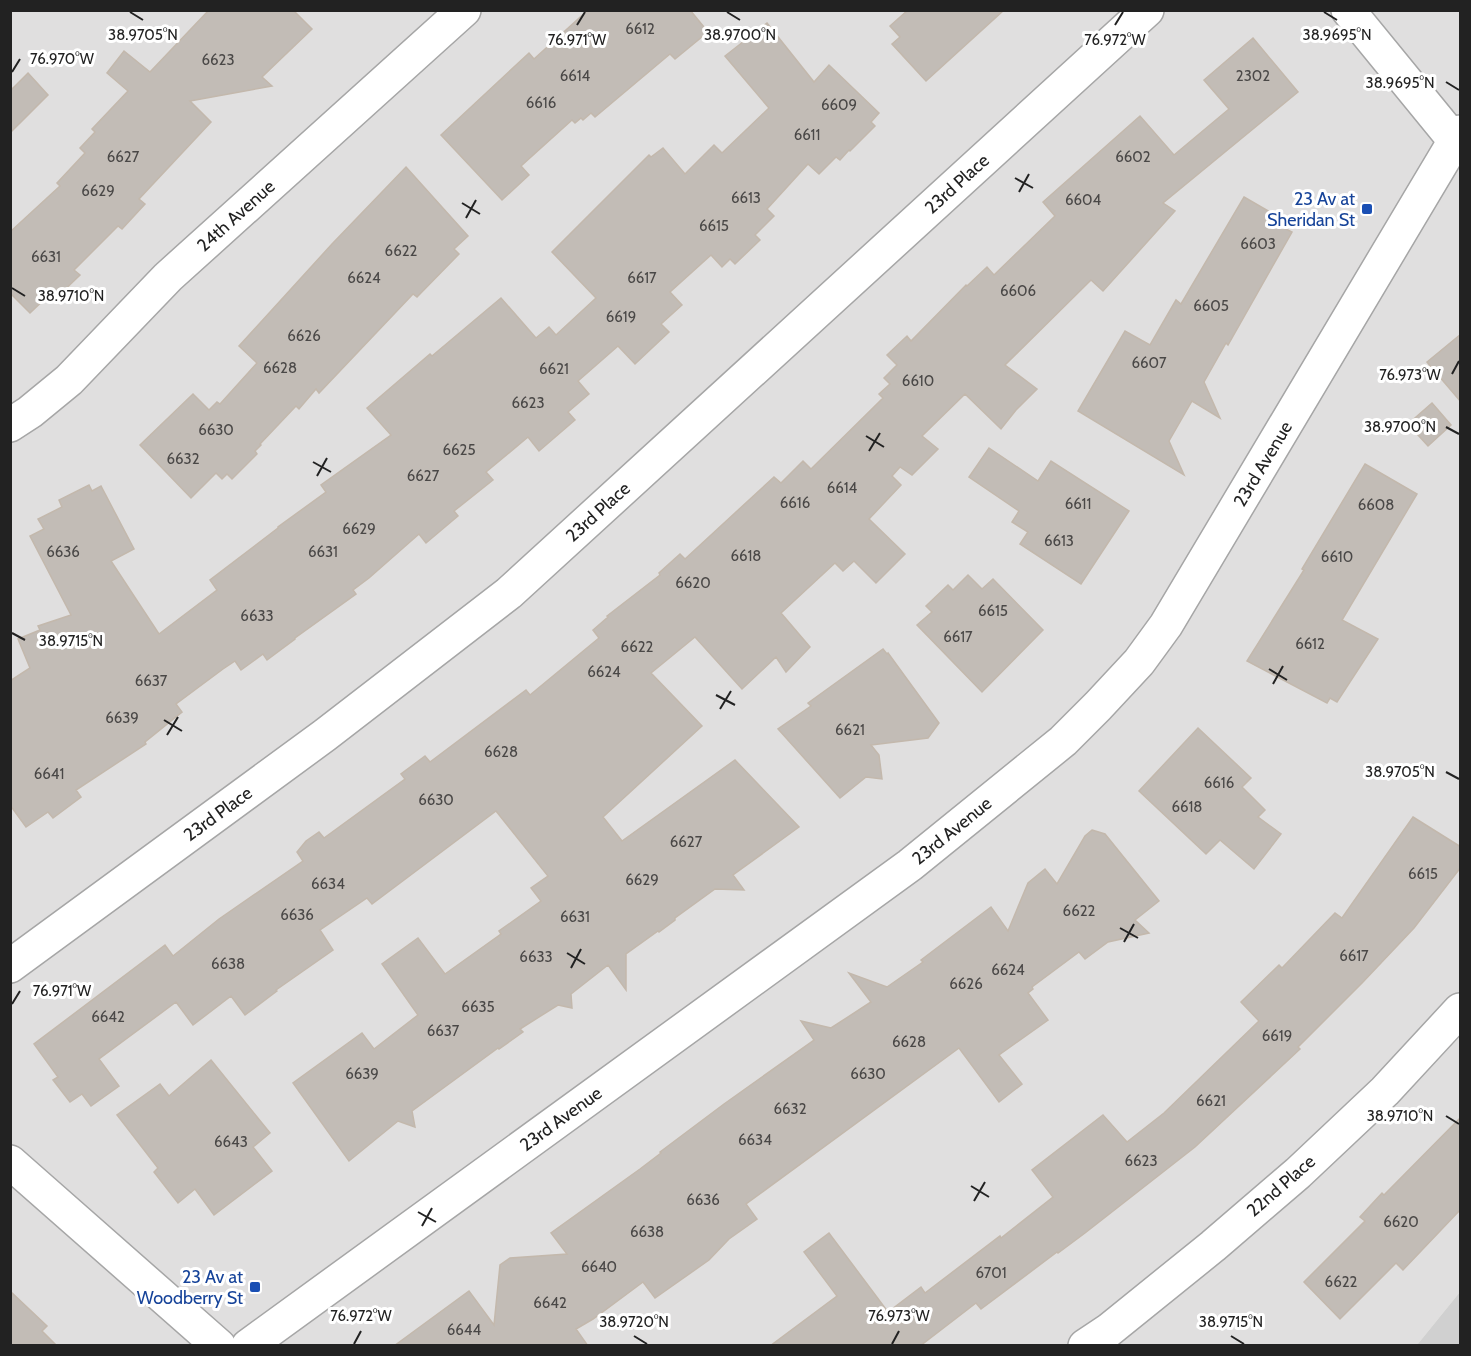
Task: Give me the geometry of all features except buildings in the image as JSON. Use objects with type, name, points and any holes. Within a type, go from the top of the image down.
[{"type":"street","name":"24th Avenue","points":[[10,425],[69,380],[168,277],[464,10]]},
{"type":"street","name":"23rd Place","points":[[10,966],[315,742],[509,593],[1148,10]]},
{"type":"street","points":[[1348,10],[1459,140]]},
{"type":"street","name":"23rd Avenue","points":[[248,1346],[910,865],[1063,741],[1139,662],[1166,625],[1459,140]]},
{"type":"street","name":"22nd Place","points":[[1104,1340],[1298,1173],[1385,1091],[1461,1010]]},
{"type":"street","points":[[10,1162],[219,1346]]},
{"type":"shaded area","points":[[10,11],[1460,11],[1460,1292],[1417,1345],[11,1345]]},
{"type":"shaded area","points":[[1460,1292],[1460,1345],[1417,1345]]},
{"type":"place","name":"23 Av at Sheridan St","points":[[1367,209]]},
{"type":"place","name":"23 Av at Woodberry St","points":[[255,1287]]}]
